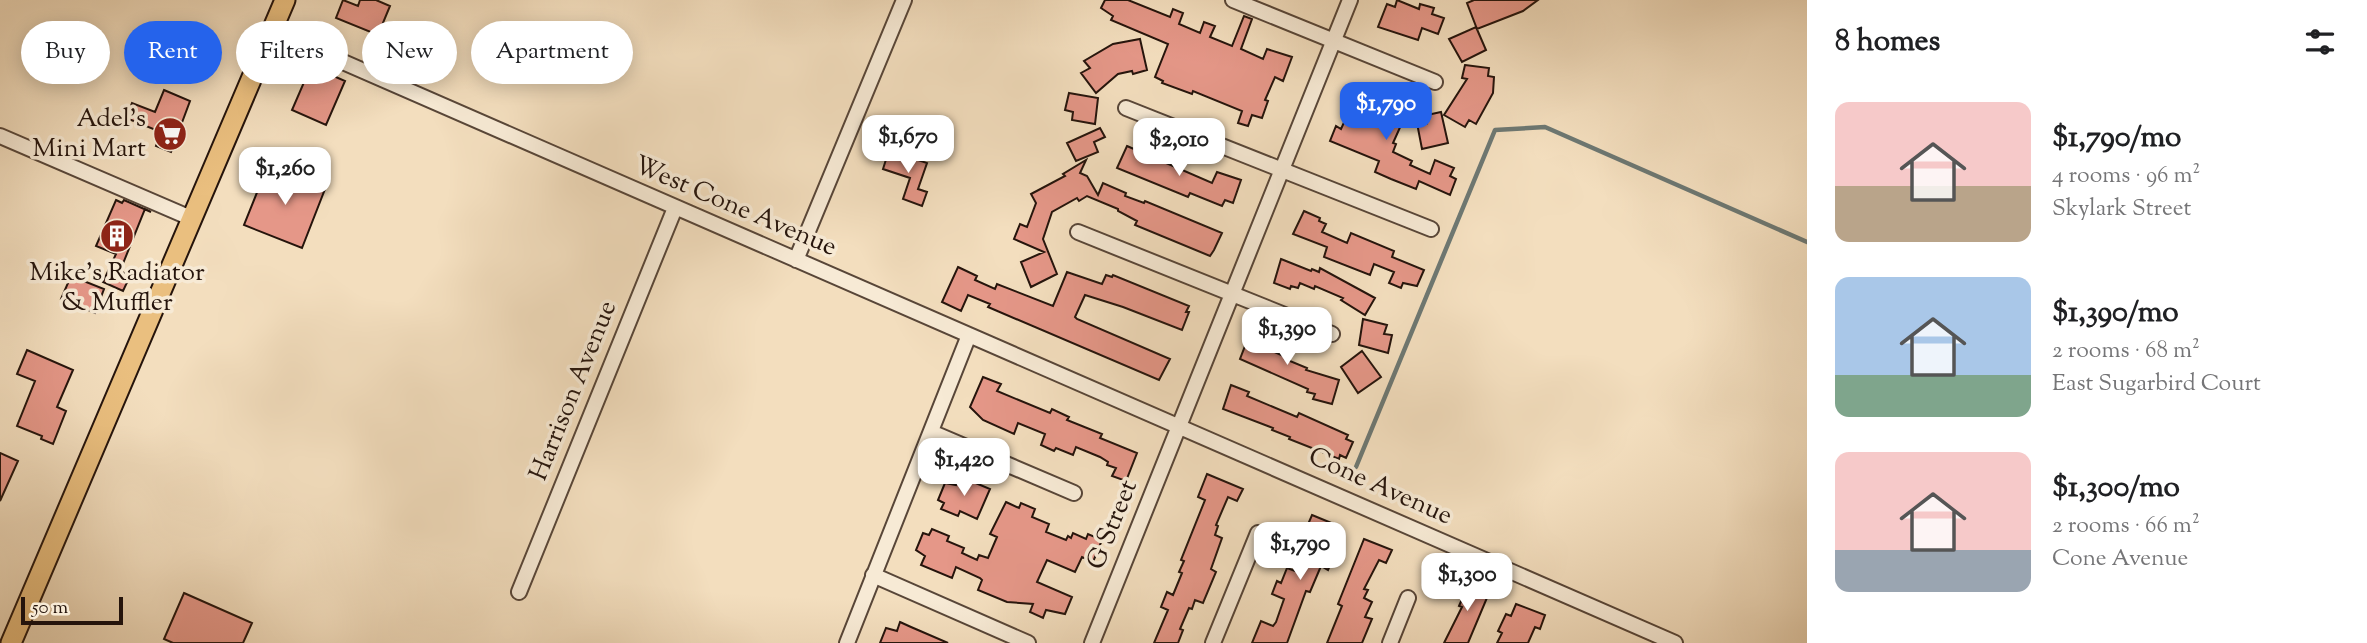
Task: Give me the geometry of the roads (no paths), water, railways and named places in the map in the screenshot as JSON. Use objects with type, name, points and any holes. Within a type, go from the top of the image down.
[{"type":"highway","points":[[276,21],[285,0]]},
{"type":"highway","points":[[10,643],[250,84]]},
{"type":"street","points":[[796,260],[904,0]]},
{"type":"street","points":[[1233,0],[1435,82]]},
{"type":"street","name":"G Street","points":[[1091,643],[1350,0]]},
{"type":"street","name":"West Cone Avenue","points":[[348,64],[1180,426]]},
{"type":"street","points":[[1126,108],[1431,229]]},
{"type":"street","points":[[0,136],[193,219]]},
{"type":"street","name":"Harrison Avenue","points":[[519,592],[675,208]]},
{"type":"street","points":[[1078,232],[1332,334]]},
{"type":"street","points":[[847,643],[969,335]]},
{"type":"street","name":"Cone Avenue","points":[[1180,426],[1675,643]]},
{"type":"street","points":[[931,432],[1074,493]]},
{"type":"street","points":[[1213,643],[1258,533]]},
{"type":"street","points":[[873,575],[1028,643]]},
{"type":"street","points":[[1390,643],[1408,598]]},
{"type":"waterway","points":[[1356,467],[1495,130],[1545,127],[1807,242]]},
{"type":"place","name":"Adel's Mini Mart","points":[[170,134]]},
{"type":"place","name":"Mike's Radiator & Muffler","points":[[117,236]]}]
